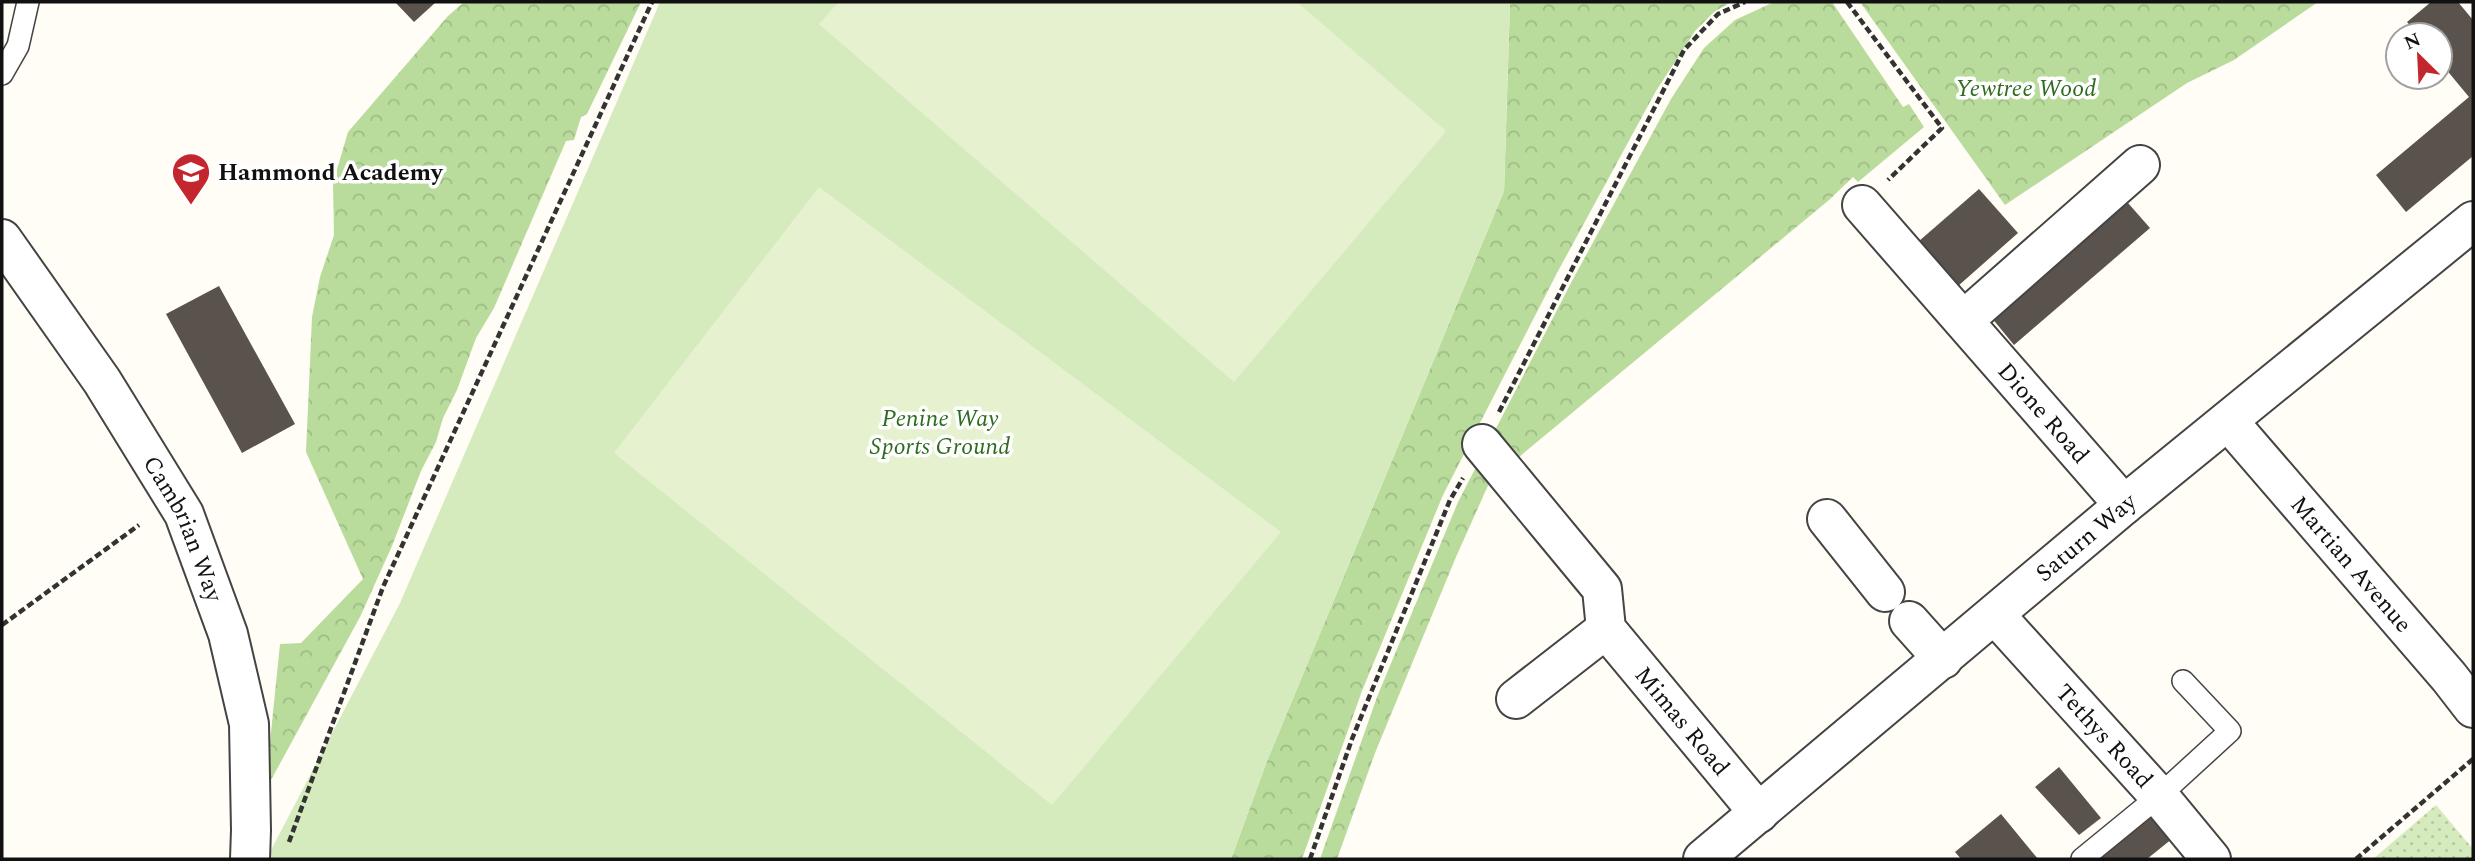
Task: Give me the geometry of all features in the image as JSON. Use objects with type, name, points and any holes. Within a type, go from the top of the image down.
[{"type":"street","points":[[1964,320],[2140,165]]},
{"type":"street","name":"Dione Road","points":[[1862,205],[2123,505]]},
{"type":"street","name":"Saturn Way","points":[[1703,859],[2123,505],[2473,221]]},
{"type":"street","name":"Cambrian Way","points":[[2,239],[102,381],[184,514],[228,634],[248,724],[250,859]]},
{"type":"street","name":"Martian Avenue","points":[[2228,421],[2473,708]]},
{"type":"street","points":[[1482,444],[1602,589],[1606,629],[1516,699]]},
{"type":"street","points":[[1827,519],[1885,592]]},
{"type":"street","name":"Tethys Road","points":[[1995,615],[2160,796],[2197,854]]},
{"type":"street","points":[[1909,621],[1943,659]]},
{"type":"street","name":"Mimas Road","points":[[1606,629],[1759,813]]},
{"type":"lane","points":[[2,74],[18,46],[28,2]]},
{"type":"lane","points":[[2082,859],[2160,796],[2230,731],[2183,681]]},
{"type":"path","points":[[288,846],[383,587],[652,2]]},
{"type":"path","points":[[1847,2],[1942,128],[1862,205]]},
{"type":"path","points":[[2,625],[139,525]]},
{"type":"path","points":[[2356,859],[2473,760]]},
{"type":"green space","points":[[464,2],[641,2],[587,114],[581,117],[574,140],[566,141],[494,308],[476,338],[436,442],[421,471],[392,546],[360,617],[265,791],[280,644],[301,643],[363,579],[306,452],[312,317],[320,277],[334,235],[333,183],[348,132],[448,16]]},
{"type":"green space","name":"Penine Way Sports Ground","points":[[660,2],[1510,2],[1504,191],[1267,761],[1231,859],[272,859],[270,852],[400,603]]},
{"type":"green space","points":[[839,2],[1297,2],[1446,131],[1234,382],[819,24]]},
{"type":"green space","points":[[1510,2],[1731,2],[1714,12],[1695,31],[1656,91],[1557,273],[1443,495],[1362,691],[1302,859],[1231,859],[1267,761],[1504,191]]},
{"type":"green space","points":[[1774,2],[1832,2],[1903,107],[1909,104],[1924,127],[1858,182],[1853,177],[1829,200],[1490,481],[1375,753],[1337,859],[1320,859],[1377,697],[1458,502],[1572,281],[1671,99],[1704,48],[1735,20]]},
{"type":"green space","name":"Yewtree Wood","points":[[1860,2],[2318,2],[2234,60],[2187,83],[2005,205]]},
{"type":"green space","points":[[819,187],[1281,532],[1052,805],[614,453]]},
{"type":"green space","points":[[2436,805],[2473,849],[2473,859],[2373,859]]},
{"type":"building","points":[[395,2],[436,2],[414,22]]},
{"type":"building","points":[[2431,2],[2458,2],[2473,20],[2473,156],[2406,212],[2376,175],[2469,97],[2454,79],[2454,21],[2408,21]]},
{"type":"building","points":[[1979,189],[2018,233],[1949,294],[1911,248]]},
{"type":"building","points":[[2128,203],[2150,228],[2014,345],[1991,317]]},
{"type":"building","points":[[219,286],[295,424],[242,453],[166,314]]},
{"type":"building","points":[[2059,767],[2101,818],[2079,835],[2035,787]]},
{"type":"building","points":[[2001,814],[2038,859],[1961,859],[1955,852]]},
{"type":"building","points":[[2152,815],[2173,838],[2147,859],[2099,859]]},
{"type":"place","name":"Hammond Academy","points":[[191,206]]}]
